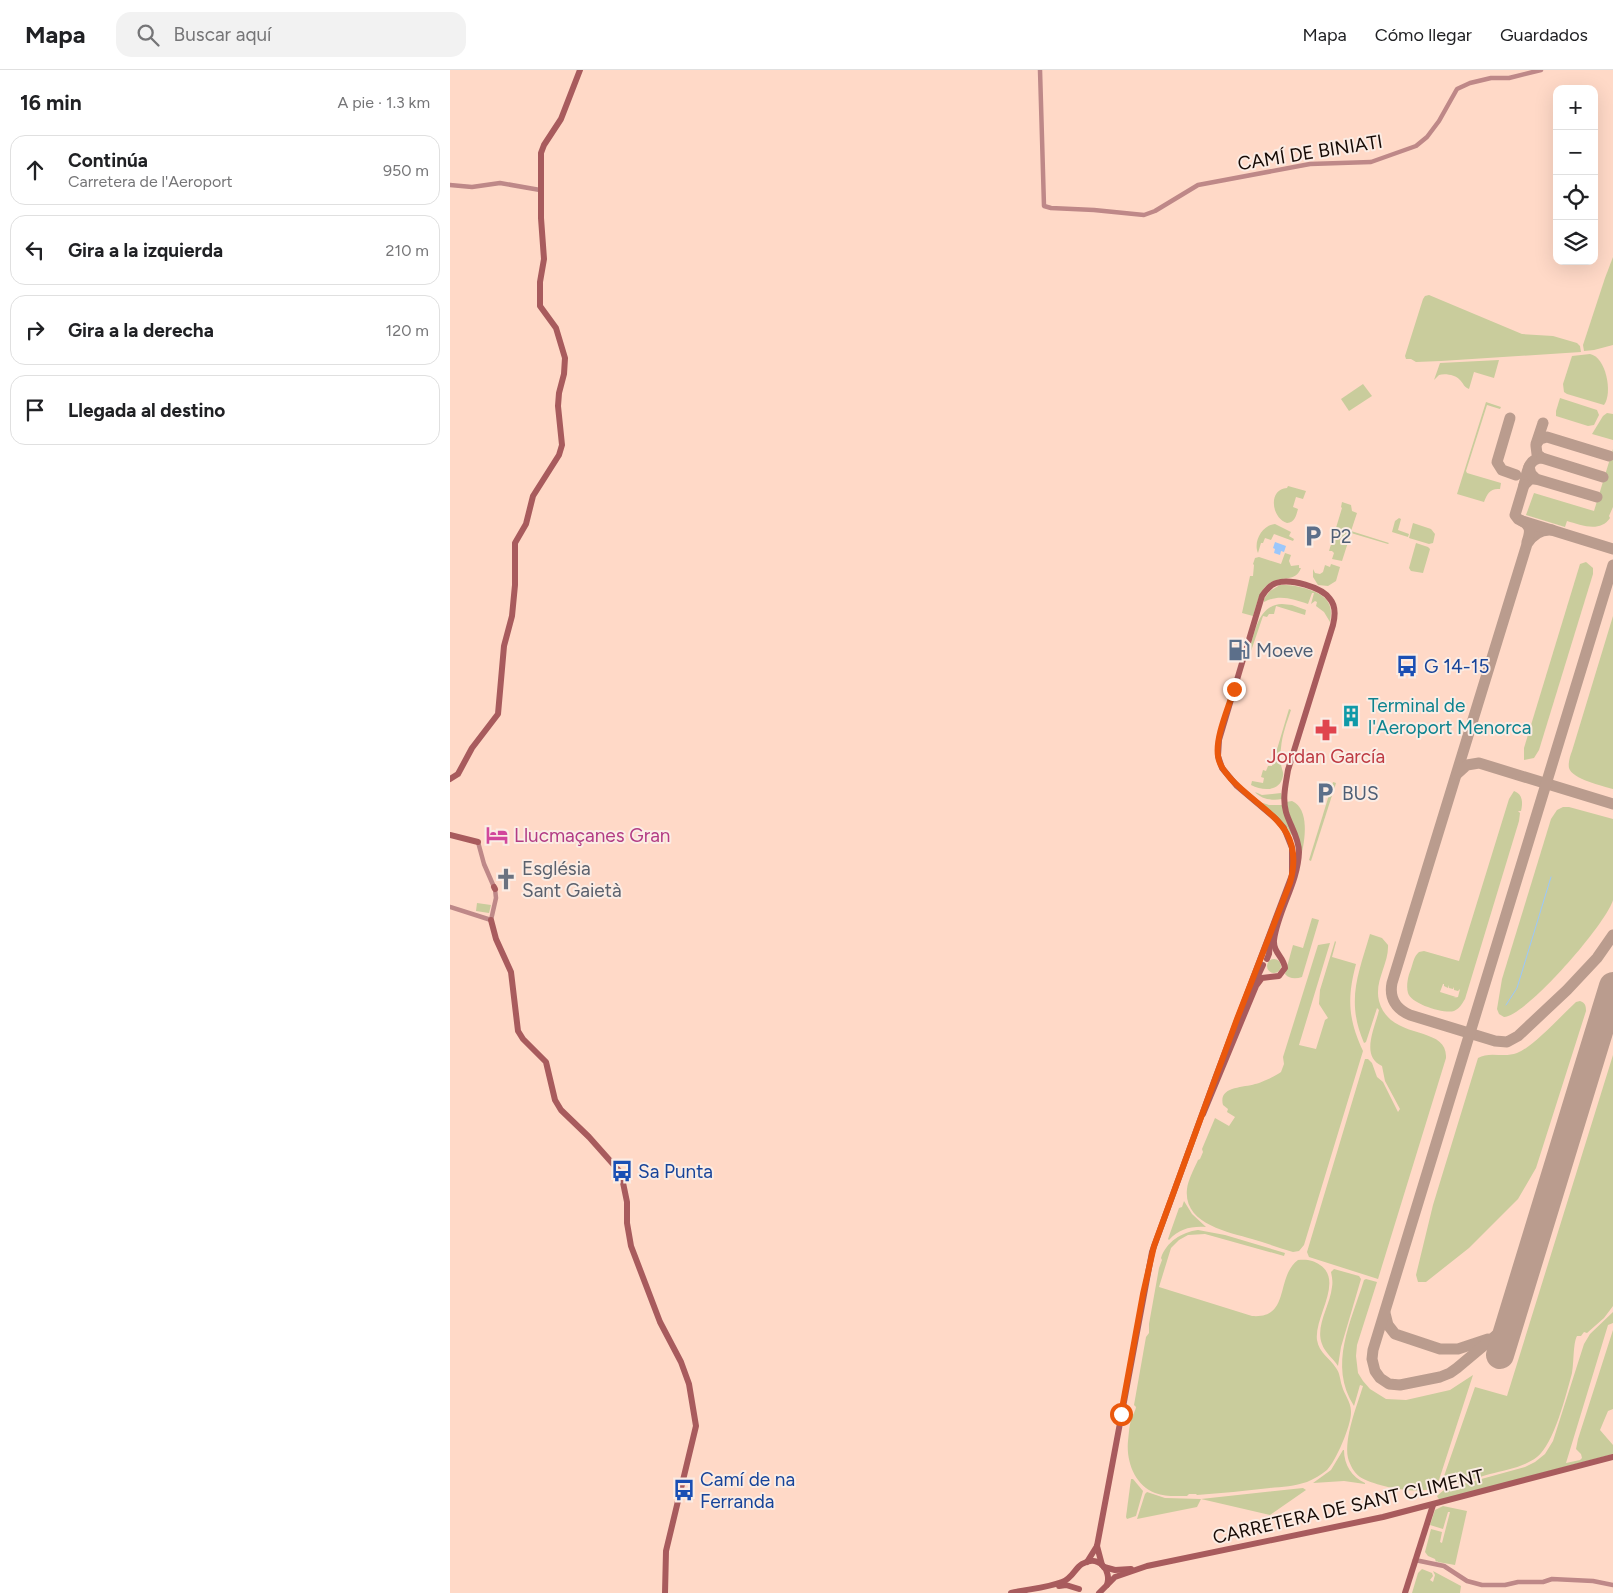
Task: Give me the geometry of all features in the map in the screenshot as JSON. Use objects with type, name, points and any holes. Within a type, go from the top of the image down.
[{"type":"main road","points":[[450,779],[458,774],[472,748],[498,714],[504,646],[512,616],[515,585],[515,543],[526,524],[533,496],[559,455],[562,445],[558,406],[565,358],[556,328],[540,306],[539,301],[544,258],[540,190],[541,158],[542,148],[561,119],[580,70]]},
{"type":"main road","points":[[1106,1586],[1108,1574],[1103,1566],[1098,1546],[1152,1252],[1237,1019],[1290,883],[1293,860],[1292,844],[1284,828],[1237,786],[1225,771],[1220,764],[1218,744],[1262,596],[1278,582],[1291,582],[1308,586],[1324,593],[1330,598],[1334,606],[1335,615],[1285,787],[1284,801],[1287,815],[1296,836],[1298,851],[1295,875],[1275,935],[1274,946],[1276,952],[1285,965],[1284,971],[1280,976],[1262,978],[1256,986],[1203,1114]]},
{"type":"main road","points":[[450,835],[478,842]]},
{"type":"main road","points":[[492,920],[496,939],[511,972],[518,1031],[521,1037],[546,1062],[558,1107],[589,1137],[621,1173],[627,1202],[628,1230],[631,1246],[660,1322],[681,1362],[689,1384],[696,1426],[666,1550],[665,1593]]},
{"type":"main road","points":[[1237,1019],[1265,962],[1276,921]]},
{"type":"main road","points":[[1265,962],[1275,956],[1280,958]]},
{"type":"main road","points":[[1265,962],[1265,972],[1272,977]]},
{"type":"main road","name":"CARRETERA DE SANT CLIMENT","points":[[1147,1566],[1383,1518],[1613,1457]]},
{"type":"main road","points":[[1405,1593],[1433,1504]]},
{"type":"main road","points":[[1087,1562],[1098,1546]]},
{"type":"main road","points":[[1011,1593],[1059,1583],[1070,1578],[1081,1565],[1087,1562],[1094,1561],[1103,1566],[1119,1570],[1147,1566]]},
{"type":"main road","points":[[1099,1593],[1115,1577],[1147,1566]]},
{"type":"main road","points":[[1075,1572],[1075,1581],[1081,1592]]},
{"type":"main road","points":[[1026,1593],[1066,1585],[1081,1592]]},
{"type":"street","name":"CAMÍ DE BINIATI","points":[[1040,70],[1044,206],[1144,215],[1155,211],[1198,186],[1310,164],[1371,162],[1408,149],[1416,146],[1427,137],[1439,121],[1457,89],[1470,83],[1491,78],[1509,78],[1541,70]]},
{"type":"street","points":[[450,185],[472,187],[498,183],[540,190]]},
{"type":"street","points":[[450,907],[492,920],[496,898],[495,888],[484,864],[478,842]]},
{"type":"street","points":[[1415,1560],[1444,1566],[1467,1581],[1482,1585],[1505,1586],[1518,1582],[1543,1582],[1552,1579],[1592,1581],[1613,1585]]},
{"type":"green space","points":[[1613,257],[1613,345],[1584,351],[1583,345]]},
{"type":"green space","points":[[1429,295],[1522,334],[1553,336],[1577,343],[1580,346],[1581,352],[1416,362],[1406,359],[1405,356],[1423,299]]},
{"type":"green space","points":[[1590,354],[1596,357],[1604,368],[1608,392],[1604,405],[1564,392],[1563,384],[1572,356]]},
{"type":"green space","points":[[1499,360],[1494,378],[1474,372],[1469,389],[1458,378],[1450,375],[1439,375],[1434,380],[1440,363]]},
{"type":"green space","points":[[1363,384],[1372,396],[1349,411],[1341,399]]},
{"type":"green space","points":[[1560,398],[1597,410],[1599,415],[1594,425],[1588,426],[1556,416]]},
{"type":"green space","points":[[1486,402],[1501,407],[1500,409],[1487,405],[1466,471],[1467,473],[1501,483],[1500,489],[1494,489],[1489,492],[1484,502],[1457,494]]},
{"type":"green space","points":[[1607,413],[1613,414],[1613,440],[1592,434],[1603,416]]},
{"type":"green space","points":[[1613,449],[1613,507],[1610,518],[1606,523],[1590,527],[1567,521],[1565,527],[1526,515],[1534,493],[1594,511]]},
{"type":"green space","points":[[1288,486],[1306,491],[1303,499],[1296,497],[1293,507],[1298,509],[1297,514],[1293,520],[1287,523],[1278,516],[1275,510],[1274,498],[1277,493]]},
{"type":"green space","points":[[1342,502],[1351,505],[1352,511],[1357,513],[1351,531],[1389,543],[1351,533],[1342,561],[1332,559],[1334,553],[1329,551],[1342,508]]},
{"type":"green space","points":[[1399,518],[1401,519],[1398,530],[1409,534],[1408,537],[1392,532],[1395,521]]},
{"type":"green space","points":[[1413,523],[1431,529],[1435,534],[1433,543],[1429,544],[1409,538]]},
{"type":"green space","points":[[1275,524],[1291,532],[1289,536],[1294,539],[1293,541],[1274,534],[1271,540],[1265,538],[1263,543],[1261,543],[1258,553],[1257,544],[1260,535],[1266,527]]},
{"type":"green space","points":[[1416,543],[1430,549],[1423,573],[1411,571],[1409,568]]},
{"type":"green space","points":[[1285,553],[1291,555],[1289,561],[1291,566],[1299,565],[1299,568],[1301,568],[1298,573],[1290,578],[1270,583],[1265,587],[1259,597],[1253,616],[1242,613],[1250,576],[1253,576],[1255,558],[1259,557],[1281,564]]},
{"type":"green space","points":[[1586,562],[1593,568],[1593,574],[1539,750],[1534,758],[1524,760],[1524,748],[1580,564]]},
{"type":"green space","points":[[1331,564],[1340,567],[1336,581],[1328,586],[1318,585],[1313,577],[1313,569],[1315,573],[1320,574],[1323,572],[1325,565],[1330,567]]},
{"type":"green space","points":[[1280,585],[1307,589],[1320,594],[1325,598],[1330,607],[1330,622],[1324,612],[1316,606],[1317,602],[1315,601],[1311,604],[1314,593],[1312,593],[1308,604],[1281,598],[1264,602],[1270,591]]},
{"type":"green space","points":[[1282,604],[1306,610],[1305,615],[1276,606],[1274,614],[1269,614],[1267,617],[1263,616],[1250,654],[1249,651],[1256,628],[1263,614],[1268,609],[1274,606]]},
{"type":"green space","points":[[1613,616],[1613,789],[1576,776],[1569,768],[1569,762]]},
{"type":"green space","points":[[1289,709],[1291,710],[1280,752],[1283,774],[1281,781],[1270,789],[1251,785],[1252,781],[1263,783],[1264,778],[1261,777],[1263,770],[1266,771],[1268,766],[1272,766]]},
{"type":"green space","points":[[1333,782],[1336,783],[1311,861],[1309,860]]},
{"type":"green space","points":[[1514,791],[1522,799],[1521,811],[1518,811],[1520,813],[1519,821],[1465,999],[1459,1008],[1454,1011],[1449,1012],[1428,1007],[1415,1001],[1408,993],[1409,975],[1414,960],[1419,952],[1424,951],[1459,961],[1509,799]],"holes":[[[1444,984],[1448,988],[1449,985],[1449,988],[1453,989],[1454,987],[1454,990],[1458,991],[1460,989],[1458,997],[1453,998],[1456,997],[1440,992]]]},
{"type":"green space","points":[[1255,792],[1262,795],[1281,793],[1282,799],[1267,799]]},
{"type":"green space","points":[[1292,801],[1298,805],[1304,818],[1305,834],[1301,856],[1286,802]]},
{"type":"green space","points":[[1260,802],[1269,805],[1282,805],[1293,834],[1291,835],[1287,827]]},
{"type":"green space","points":[[1563,807],[1613,819],[1613,900],[1596,928],[1564,967],[1530,1001],[1515,1012],[1504,1017],[1499,1014],[1497,1009],[1502,979],[1551,819],[1557,810]]},
{"type":"green space","points":[[477,903],[491,905],[489,913],[476,911]]},
{"type":"green space","points":[[1312,918],[1319,920],[1302,977],[1291,978],[1285,974],[1293,945],[1303,948]]},
{"type":"green space","points":[[1370,934],[1382,938],[1388,945],[1388,952],[1378,986],[1379,1001],[1385,1014],[1394,1022],[1438,1041],[1444,1047],[1446,1058],[1378,1279],[1309,1257],[1307,1252],[1365,1059],[1372,1063],[1377,1077],[1383,1082],[1398,1112],[1400,1109],[1385,1081],[1382,1066],[1375,1061],[1370,1049],[1372,1033],[1379,1010],[1377,1008],[1366,1042],[1364,1043],[1356,1014],[1355,1001],[1358,975]]},
{"type":"green space","points":[[1335,941],[1332,957],[1356,964],[1351,987],[1350,1008],[1354,1029],[1363,1051],[1304,1245],[1299,1251],[1293,1252],[1231,1233],[1199,1218],[1192,1211],[1188,1201],[1187,1189],[1191,1174],[1203,1152],[1202,1149],[1215,1118],[1229,1126],[1235,1117],[1227,1112],[1228,1109],[1223,1105],[1222,1099],[1224,1094],[1233,1089],[1261,1082],[1281,1072],[1284,1064],[1283,1057],[1318,945],[1330,943],[1299,1045],[1316,1049],[1325,1020],[1328,1018],[1319,1004],[1320,990]]},
{"type":"green space","points":[[1274,959],[1279,961],[1281,966],[1279,971],[1274,973],[1269,971],[1267,966],[1269,961]]},
{"type":"green space","points":[[1580,1001],[1585,1004],[1586,1011],[1536,1168],[1518,1199],[1469,1248],[1426,1282],[1418,1282],[1416,1275],[1433,1205],[1478,1058],[1487,1055],[1507,1055],[1523,1050],[1539,1038],[1576,1002]]},
{"type":"green space","points":[[1613,1055],[1613,1306],[1604,1318],[1587,1333],[1584,1332],[1581,1336],[1577,1336],[1572,1373],[1559,1418],[1543,1451],[1537,1457],[1521,1466],[1446,1485],[1444,1483],[1444,1476],[1475,1387],[1507,1396]]},
{"type":"green space","points":[[1184,1201],[1192,1214],[1206,1227],[1186,1229],[1177,1233],[1169,1240],[1179,1208],[1182,1207]]},
{"type":"green space","points":[[1198,1230],[1225,1235],[1285,1253],[1284,1256],[1205,1234],[1188,1235],[1171,1248],[1159,1287],[1252,1316],[1264,1315],[1272,1311],[1278,1304],[1291,1267],[1298,1260],[1315,1262],[1327,1272],[1329,1290],[1317,1331],[1317,1340],[1318,1345],[1334,1364],[1338,1372],[1350,1404],[1351,1417],[1343,1442],[1331,1465],[1322,1474],[1307,1482],[1251,1490],[1171,1496],[1155,1493],[1148,1489],[1137,1479],[1133,1472],[1128,1449],[1129,1429],[1136,1407],[1134,1405],[1146,1337],[1149,1333],[1161,1258],[1163,1252],[1175,1239],[1186,1233]]},
{"type":"green space","points":[[1334,1269],[1359,1276],[1361,1279],[1341,1347],[1338,1366],[1325,1350],[1320,1337],[1320,1330],[1331,1294],[1331,1272]]},
{"type":"green space","points":[[1364,1280],[1377,1282],[1357,1345],[1356,1356],[1358,1373],[1370,1389],[1386,1399],[1406,1400],[1450,1390],[1473,1375],[1439,1480],[1432,1488],[1406,1490],[1375,1484],[1358,1475],[1352,1469],[1348,1458],[1349,1431],[1363,1386],[1360,1385],[1354,1406],[1346,1391],[1342,1359],[1348,1328]]},
{"type":"green space","points":[[1613,1312],[1613,1323],[1608,1325],[1566,1463],[1582,1458],[1576,1449],[1578,1439],[1613,1330],[1613,1409],[1608,1411],[1600,1430],[1613,1445],[1613,1454],[1440,1500],[1437,1496],[1445,1489],[1525,1467],[1545,1454],[1553,1441],[1584,1344],[1590,1334]]},
{"type":"green space","points":[[1343,1450],[1345,1461],[1350,1470],[1365,1484],[1344,1481],[1313,1483],[1331,1470]]},
{"type":"green space","points":[[1131,1479],[1143,1491],[1136,1516],[1127,1519],[1126,1517]]},
{"type":"green space","points":[[1303,1488],[1306,1490],[1270,1515],[1201,1499]]},
{"type":"green space","points":[[1147,1492],[1165,1498],[1201,1499],[1197,1507],[1137,1519]]},
{"type":"green space","points":[[1443,1506],[1467,1511],[1455,1565],[1436,1562],[1435,1559],[1428,1556],[1425,1552],[1431,1529],[1442,1532],[1440,1542],[1442,1543],[1450,1512],[1448,1512],[1443,1529],[1430,1525],[1435,1510]]},
{"type":"green space","points":[[1422,1569],[1432,1573],[1433,1576],[1430,1580],[1433,1582],[1435,1575],[1433,1571],[1461,1586],[1460,1593],[1412,1593],[1418,1573]]},
{"type":"water","points":[[1275,542],[1286,546],[1284,552],[1281,551],[1280,555],[1274,553]]},
{"type":"waterway","points":[[1506,1005],[1517,988],[1551,877]]},
{"type":"taxiway","points":[[1510,418],[1497,462],[1502,470],[1516,475]]},
{"type":"taxiway","points":[[1536,444],[1543,423]]},
{"type":"taxiway","points":[[1537,443],[1540,439],[1547,437],[1609,456]]},
{"type":"taxiway","points":[[1536,446],[1537,454],[1542,458],[1531,463],[1524,485],[1530,479],[1536,479]]},
{"type":"taxiway","points":[[1542,458],[1603,477]]},
{"type":"taxiway","points":[[1529,467],[1531,474],[1536,479],[1597,497]]},
{"type":"taxiway","points":[[1522,521],[1515,515],[1524,485]]},
{"type":"taxiway","points":[[1527,542],[1529,527],[1522,521],[1613,549]]},
{"type":"taxiway","points":[[1552,530],[1544,530],[1538,533],[1527,544],[1392,983],[1393,998],[1397,1006],[1410,1015],[1495,1041],[1507,1042],[1518,1036],[1567,990],[1597,958],[1613,935]]},
{"type":"taxiway","points":[[1512,1317],[1500,1332],[1457,1368],[1440,1377],[1400,1385],[1389,1384],[1380,1378],[1375,1371],[1372,1359],[1373,1350],[1613,565]]},
{"type":"taxiway","points":[[1457,774],[1467,765],[1479,763],[1613,804]]},
{"type":"taxiway","points":[[1385,1313],[1388,1325],[1395,1334],[1440,1349],[1458,1349],[1488,1339]]},
{"type":"runway","points":[[1500,1355],[1613,986]]},
{"type":"place","name":"P2","points":[[1313,536]]},
{"type":"place","name":"Moeve","points":[[1239,650]]},
{"type":"place","name":"G 14-15","points":[[1407,666]]},
{"type":"place","name":"Terminal de l'Aeroport Menorca","points":[[1351,716]]},
{"type":"place","name":"Jordan García","points":[[1326,730]]},
{"type":"place","name":"BUS","points":[[1325,793]]},
{"type":"place","name":"Llucmaçanes Gran","points":[[497,835]]},
{"type":"place","name":"Església Sant Gaietà","points":[[506,879]]},
{"type":"place","name":"Sa Punta","points":[[622,1171]]},
{"type":"place","name":"Camí de na Ferranda","points":[[684,1490]]},
{"type":"route","points":[[1121,1414],[1143,1294],[1158,1232],[1293,872],[1292,844],[1284,828],[1237,786],[1220,764],[1218,744],[1234,689]]}]
